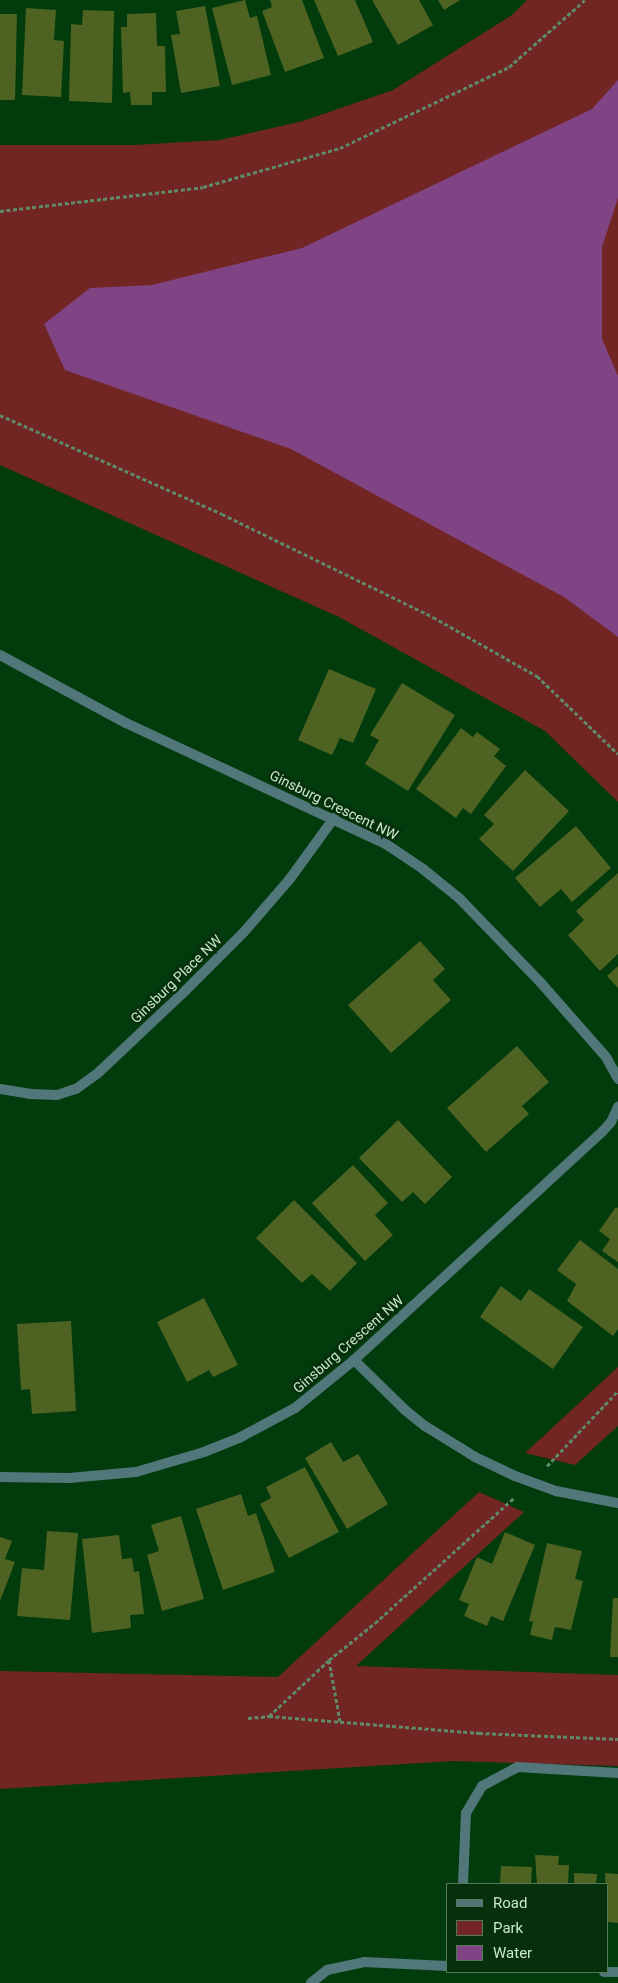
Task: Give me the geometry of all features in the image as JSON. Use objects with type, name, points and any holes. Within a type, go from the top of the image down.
[{"type":"street","name":"Ginsburg Crescent NW","points":[[0,655],[126,723],[334,818],[386,844],[423,869],[459,898],[535,976],[606,1057],[618,1079]]},
{"type":"street","name":"Ginsburg Place NW","points":[[0,1089],[30,1094],[57,1095],[76,1089],[98,1073],[244,932],[289,880],[334,818]]},
{"type":"street","name":"Ginsburg Crescent NW","points":[[0,1477],[68,1478],[105,1476],[153,1468],[204,1452],[239,1438],[295,1408],[354,1360],[602,1132],[611,1122],[618,1107]]},
{"type":"street","points":[[354,1360],[399,1405],[425,1426],[475,1457],[531,1483],[565,1493],[618,1503]]},
{"type":"street","points":[[463,1883],[466,1813],[482,1786],[517,1767],[618,1773]]},
{"type":"street","points":[[311,1983],[327,1970],[364,1962],[446,1966]]},
{"type":"path","points":[[0,210],[203,187],[340,148],[509,67],[585,0]]},
{"type":"path","points":[[0,414],[222,514],[433,617],[538,676],[618,754]]},
{"type":"path","points":[[269,1716],[329,1660],[375,1623],[531,1483],[618,1391]]},
{"type":"path","points":[[329,1660],[340,1722]]},
{"type":"path","points":[[248,1718],[269,1716],[479,1732],[618,1739]]},
{"type":"green space","points":[[527,0],[618,0],[618,802],[545,731],[339,617],[0,465],[0,145],[134,145],[220,140],[303,121],[393,90],[512,15]]},
{"type":"green space","points":[[618,1367],[618,1426],[575,1465],[525,1453]]},
{"type":"green space","points":[[479,1492],[524,1512],[356,1666],[618,1675],[618,1766],[454,1761],[0,1789],[0,1671],[278,1677]]},
{"type":"water","points":[[618,80],[618,198],[602,247],[602,339],[618,376],[618,637],[564,597],[291,449],[65,370],[44,324],[90,288],[152,285],[302,248],[592,109]]},
{"type":"building","points":[[245,0],[250,18],[257,16],[271,75],[232,85],[212,8]]},
{"type":"building","points":[[270,0],[302,0],[324,58],[285,72],[262,11],[272,7]]},
{"type":"building","points":[[314,0],[355,0],[373,42],[338,56]]},
{"type":"building","points":[[372,0],[419,0],[433,25],[398,45]]},
{"type":"building","points":[[438,0],[460,0],[444,10]]},
{"type":"building","points":[[205,6],[220,86],[181,93],[171,35],[180,34],[176,11]]},
{"type":"building","points":[[26,8],[56,10],[54,40],[64,41],[61,97],[22,95]]},
{"type":"building","points":[[83,10],[114,11],[112,103],[69,101],[71,24],[82,25]]},
{"type":"building","points":[[156,13],[157,46],[165,46],[166,92],[152,92],[152,105],[131,105],[130,92],[123,93],[121,27],[127,27],[127,14]]},
{"type":"building","points":[[0,14],[17,14],[15,100],[0,100]]},
{"type":"building","points":[[329,669],[376,689],[353,743],[340,738],[332,755],[298,740]]},
{"type":"building","points":[[402,683],[455,715],[408,791],[365,764],[379,740],[370,735]]},
{"type":"building","points":[[461,728],[473,737],[477,732],[500,749],[494,756],[506,766],[471,814],[463,808],[456,818],[416,789]]},
{"type":"building","points":[[525,770],[569,811],[513,871],[479,839],[494,824],[484,815]]},
{"type":"building","points":[[576,826],[611,868],[572,902],[561,889],[540,907],[515,878]]},
{"type":"building","points":[[618,873],[618,954],[600,971],[568,935],[584,920],[576,911]]},
{"type":"building","points":[[420,941],[445,969],[433,980],[451,1000],[391,1053],[348,1005]]},
{"type":"building","points":[[618,966],[618,988],[607,976]]},
{"type":"building","points":[[517,1046],[549,1082],[522,1106],[529,1114],[486,1152],[447,1108]]},
{"type":"building","points":[[398,1120],[452,1177],[425,1204],[413,1192],[402,1202],[359,1158]]},
{"type":"building","points":[[353,1165],[388,1203],[375,1215],[393,1235],[365,1261],[312,1203]]},
{"type":"building","points":[[294,1200],[357,1263],[330,1291],[312,1274],[302,1283],[256,1238]]},
{"type":"building","points":[[616,1207],[618,1208],[618,1262],[602,1251],[610,1239],[599,1231]]},
{"type":"building","points":[[580,1240],[618,1269],[618,1329],[613,1336],[567,1301],[576,1284],[557,1270]]},
{"type":"building","points":[[501,1286],[521,1301],[529,1289],[583,1327],[553,1369],[480,1317]]},
{"type":"building","points":[[204,1298],[238,1365],[213,1377],[209,1370],[187,1382],[157,1322]]},
{"type":"building","points":[[71,1321],[76,1411],[32,1414],[30,1389],[21,1390],[17,1324]]},
{"type":"building","points":[[331,1442],[343,1462],[358,1454],[388,1504],[347,1529],[305,1458]]},
{"type":"building","points":[[305,1467],[339,1532],[289,1558],[260,1504],[271,1498],[266,1487]]},
{"type":"building","points":[[241,1494],[248,1516],[256,1513],[275,1572],[223,1590],[196,1509]]},
{"type":"building","points":[[181,1516],[204,1599],[162,1611],[147,1555],[159,1551],[151,1525]]},
{"type":"building","points":[[47,1531],[78,1533],[70,1620],[17,1616],[22,1568],[44,1570]]},
{"type":"building","points":[[505,1532],[535,1545],[503,1621],[491,1616],[487,1626],[464,1616],[469,1604],[459,1600],[477,1557],[492,1564]]},
{"type":"building","points":[[119,1535],[122,1559],[132,1558],[134,1572],[139,1571],[144,1614],[130,1615],[131,1628],[92,1633],[82,1539]]},
{"type":"building","points":[[0,1537],[12,1541],[5,1559],[15,1562],[0,1601]]},
{"type":"building","points":[[547,1543],[582,1551],[575,1579],[583,1581],[571,1630],[555,1627],[552,1640],[530,1635],[533,1622],[529,1621]]},
{"type":"building","points":[[613,1598],[618,1598],[618,1657],[610,1657]]},
{"type":"building","points":[[535,1855],[559,1856],[558,1865],[569,1865],[568,1883],[537,1883]]},
{"type":"building","points":[[501,1866],[532,1867],[531,1883],[500,1883]]},
{"type":"building","points":[[574,1873],[597,1874],[596,1883],[574,1883]]},
{"type":"building","points":[[605,1873],[618,1874],[618,1923],[608,1922],[608,1883],[605,1883]]}]
